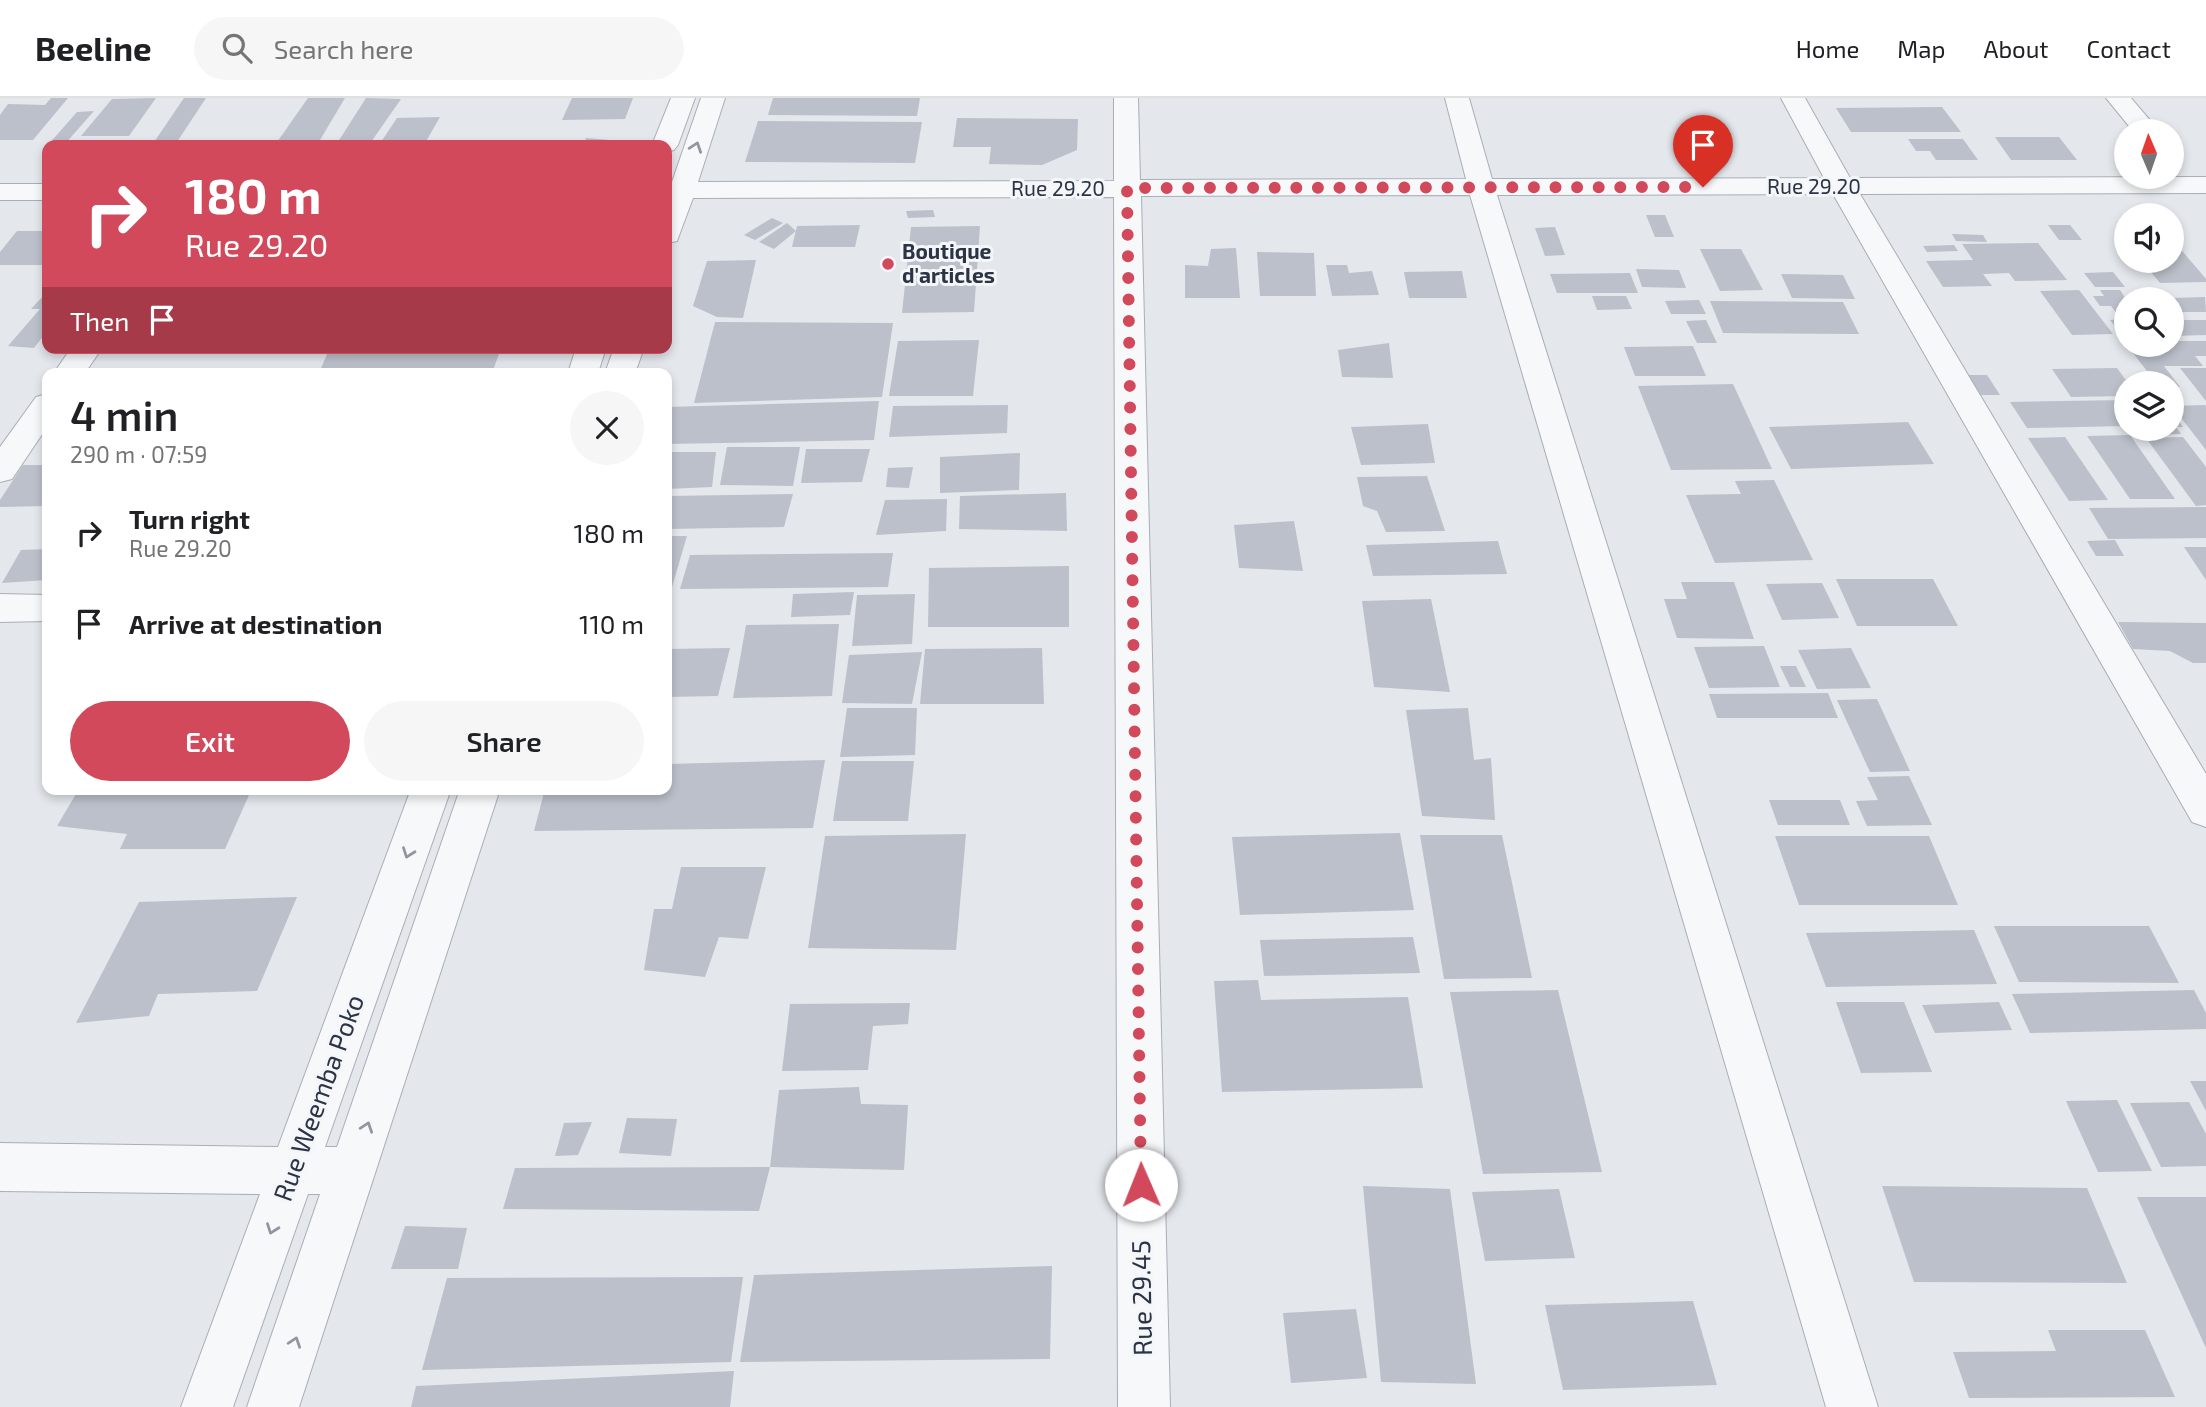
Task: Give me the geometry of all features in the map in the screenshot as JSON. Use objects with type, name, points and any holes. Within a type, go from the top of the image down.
[{"type":"street","points":[[667,140],[682,98]]},
{"type":"street","points":[[674,190],[713,98]]},
{"type":"street","name":"Rue 29.45","points":[[1126,98],[1144,1407]]},
{"type":"street","points":[[1457,98],[1481,187],[1852,1407]]},
{"type":"street","points":[[1793,98],[1842,187],[2206,810]]},
{"type":"street","points":[[2118,98],[2136,119]]},
{"type":"street","points":[[2184,174],[2201,191]]},
{"type":"street","name":"Rue 29.20","points":[[674,190],[1842,187],[2201,191]]},
{"type":"street","points":[[0,192],[42,192]]},
{"type":"street","points":[[0,471],[42,411]]},
{"type":"street","points":[[0,608],[42,608]]},
{"type":"street","name":"Rue Weemba Poko","points":[[207,1407],[429,795]]},
{"type":"street","name":"Rue Weemba Poko","points":[[273,1407],[479,795]]},
{"type":"street","points":[[0,1167],[352,1171]]},
{"type":"building","points":[[51,98],[68,98],[33,140],[0,140],[0,115],[8,104],[45,105]]},
{"type":"building","points":[[156,98],[129,136],[81,136],[112,99]]},
{"type":"building","points":[[184,98],[206,98],[178,140],[155,140]]},
{"type":"building","points":[[308,98],[345,98],[320,140],[279,140]]},
{"type":"building","points":[[366,98],[401,99],[372,140],[339,140]]},
{"type":"building","points":[[572,98],[633,98],[625,119],[562,120]]},
{"type":"building","points":[[773,98],[920,98],[917,116],[768,115]]},
{"type":"building","points":[[1942,107],[1961,132],[1851,132],[1836,108]]},
{"type":"building","points":[[94,111],[68,140],[52,140],[77,112]]},
{"type":"building","points":[[440,117],[427,140],[382,140],[397,118]]},
{"type":"building","points":[[957,118],[1078,119],[1077,150],[1042,165],[989,164],[991,147],[953,147]]},
{"type":"building","points":[[758,121],[922,122],[915,163],[745,162]]},
{"type":"building","points":[[1995,137],[2059,137],[2077,160],[2011,160]]},
{"type":"building","points":[[1908,139],[1963,139],[1978,160],[1936,160],[1930,151],[1916,151]]},
{"type":"building","points":[[933,210],[935,217],[908,218],[906,211]]},
{"type":"building","points":[[1646,215],[1665,215],[1674,237],[1655,237]]},
{"type":"building","points":[[772,218],[783,223],[755,240],[744,235]]},
{"type":"building","points":[[787,223],[796,231],[774,249],[759,242]]},
{"type":"building","points":[[860,225],[855,247],[792,247],[797,226]]},
{"type":"building","points":[[2048,225],[2070,225],[2082,240],[2059,240]]},
{"type":"building","points":[[980,226],[974,312],[902,313],[911,227]]},
{"type":"building","points":[[1555,227],[1565,255],[1545,256],[1535,228]]},
{"type":"building","points":[[17,231],[42,231],[42,265],[0,265],[0,252]]},
{"type":"building","points":[[1952,234],[1983,235],[1987,242],[1956,241]]},
{"type":"building","points":[[2038,243],[2067,280],[2015,281],[2009,273],[1983,274],[1992,286],[1943,287],[1926,261],[1973,260],[1962,244]]},
{"type":"building","points":[[1954,245],[1958,251],[1927,252],[1923,246]]},
{"type":"building","points":[[1236,248],[1240,298],[1185,298],[1185,265],[1208,266],[1211,249]]},
{"type":"building","points":[[1700,249],[1741,249],[1763,290],[1720,291]]},
{"type":"building","points":[[1257,252],[1314,253],[1316,296],[1260,296]]},
{"type":"building","points":[[2184,253],[2206,279],[2206,282],[2160,283],[2152,273],[2184,273]]},
{"type":"building","points":[[756,260],[743,318],[717,317],[693,306],[707,261]]},
{"type":"building","points":[[1326,265],[1347,265],[1349,273],[1372,271],[1379,295],[1332,296]]},
{"type":"building","points":[[1636,269],[1679,270],[1686,288],[1642,287]]},
{"type":"building","points":[[1462,271],[1467,298],[1409,298],[1404,272]]},
{"type":"building","points":[[2113,272],[2125,287],[2095,287],[2084,273]]},
{"type":"building","points":[[1630,273],[1638,293],[1557,293],[1550,274]]},
{"type":"building","points":[[1781,274],[1843,275],[1855,299],[1792,298]]},
{"type":"building","points":[[2079,290],[2113,334],[2072,335],[2040,291]]},
{"type":"building","points":[[2100,290],[2114,290],[2114,310],[2111,306],[2100,306],[2093,296],[2104,296]]},
{"type":"building","points":[[1592,296],[1626,296],[1632,309],[1597,310]]},
{"type":"building","points":[[42,297],[42,338],[34,348],[8,346],[40,309],[31,309]]},
{"type":"building","points":[[2205,297],[2206,312],[2184,312],[2184,298]]},
{"type":"building","points":[[1699,300],[1706,314],[1671,314],[1665,301]]},
{"type":"building","points":[[1710,301],[1843,302],[1859,334],[1723,333]]},
{"type":"building","points":[[1706,320],[1717,343],[1697,343],[1686,321]]},
{"type":"building","points":[[2184,320],[2206,320],[2206,335],[2184,336]]},
{"type":"building","points":[[715,322],[893,323],[882,397],[694,403]]},
{"type":"building","points":[[979,340],[973,396],[889,396],[898,341]]},
{"type":"building","points":[[2184,341],[2206,341],[2206,356],[2195,356],[2203,366],[2164,366],[2168,371],[2147,371],[2136,357],[2184,357]]},
{"type":"building","points":[[1389,343],[1393,378],[1342,377],[1338,350]]},
{"type":"building","points":[[1693,346],[1706,376],[1635,376],[1624,347]]},
{"type":"building","points":[[327,354],[499,354],[494,368],[321,368]]},
{"type":"building","points":[[2117,368],[2119,371],[2114,371],[2114,396],[2071,397],[2052,369]]},
{"type":"building","points":[[2180,368],[2206,368],[2206,401],[2184,371]]},
{"type":"building","points":[[1968,375],[1987,375],[2000,395],[1981,395]]},
{"type":"building","points":[[1733,384],[1772,469],[1671,470],[1638,386]]},
{"type":"building","points":[[2114,400],[2114,426],[2027,428],[2010,402]]},
{"type":"building","points":[[879,401],[874,440],[672,444],[672,407]]},
{"type":"building","points":[[1008,405],[1007,433],[889,437],[893,406]]},
{"type":"building","points":[[2184,406],[2206,407],[2206,450],[2184,422]]},
{"type":"building","points":[[1908,422],[1934,464],[1791,469],[1769,427]]},
{"type":"building","points":[[1428,424],[1435,463],[1361,465],[1351,427]]},
{"type":"building","points":[[2114,435],[2114,441],[2134,441],[2175,499],[2130,499],[2087,436]]},
{"type":"building","points":[[2065,437],[2108,500],[2069,501],[2028,438]]},
{"type":"building","points":[[2184,438],[2206,467],[2206,505],[2196,506],[2148,441],[2184,441]]},
{"type":"building","points":[[727,447],[800,447],[793,486],[720,485]]},
{"type":"building","points":[[806,449],[870,449],[862,482],[801,483]]},
{"type":"building","points":[[672,452],[716,452],[712,487],[672,489]]},
{"type":"building","points":[[1020,453],[1019,490],[940,493],[940,457]]},
{"type":"building","points":[[23,465],[42,465],[42,506],[0,507],[0,500]]},
{"type":"building","points":[[913,467],[909,488],[886,487],[888,468]]},
{"type":"building","points":[[1427,476],[1445,531],[1386,532],[1377,511],[1363,506],[1357,477]]},
{"type":"building","points":[[1774,480],[1813,560],[1715,563],[1686,495],[1741,494],[1735,481]]},
{"type":"building","points":[[1066,493],[1067,531],[959,529],[960,496]]},
{"type":"building","points":[[793,494],[784,527],[672,529],[672,496]]},
{"type":"building","points":[[947,499],[946,531],[876,535],[885,500]]},
{"type":"building","points":[[2206,507],[2206,538],[2108,539],[2089,508]]},
{"type":"building","points":[[1294,521],[1303,571],[1239,568],[1234,525]]},
{"type":"building","points":[[672,536],[687,536],[672,587]]},
{"type":"building","points":[[2115,540],[2124,556],[2096,556],[2087,541]]},
{"type":"building","points":[[1498,541],[1507,574],[1373,576],[1366,545]]},
{"type":"building","points":[[2184,547],[2206,547],[2206,580]]},
{"type":"building","points":[[42,549],[42,580],[2,583],[21,550]]},
{"type":"building","points":[[893,553],[888,587],[680,589],[690,555]]},
{"type":"building","points":[[1069,566],[1069,627],[928,627],[929,568]]},
{"type":"building","points":[[1836,579],[1933,579],[1958,626],[1857,626]]},
{"type":"building","points":[[1681,582],[1734,582],[1754,639],[1677,638],[1664,599],[1687,599]]},
{"type":"building","points":[[1822,583],[1839,618],[1782,620],[1766,584]]},
{"type":"building","points":[[854,592],[850,615],[791,617],[793,594]]},
{"type":"building","points":[[915,594],[912,644],[852,646],[857,595]]},
{"type":"building","points":[[1431,599],[1450,692],[1374,687],[1362,601]]},
{"type":"building","points":[[2118,622],[2206,623],[2206,663],[2193,663],[2170,651],[2133,649]]},
{"type":"building","points":[[839,624],[832,696],[733,698],[746,625]]},
{"type":"building","points":[[1764,646],[1780,687],[1709,688],[1694,647]]},
{"type":"building","points":[[730,648],[718,696],[672,697],[672,649]]},
{"type":"building","points":[[1042,648],[1044,704],[920,704],[925,649]]},
{"type":"building","points":[[1851,648],[1871,688],[1817,689],[1798,650]]},
{"type":"building","points":[[922,652],[912,704],[842,703],[849,655]]},
{"type":"building","points":[[1780,666],[1796,666],[1806,687],[1790,687]]},
{"type":"building","points":[[1828,693],[1838,718],[1717,718],[1709,694]]},
{"type":"building","points":[[1877,699],[1910,771],[1870,772],[1837,700]]},
{"type":"building","points":[[847,708],[917,708],[915,755],[840,757]]},
{"type":"building","points":[[1468,708],[1474,760],[1491,758],[1495,820],[1422,816],[1406,710]]},
{"type":"building","points":[[825,760],[813,828],[534,831],[543,795],[672,795],[672,764]]},
{"type":"building","points":[[842,761],[914,761],[908,821],[833,821]]},
{"type":"building","points":[[1909,776],[1932,825],[1867,826],[1856,801],[1878,800],[1867,777]]},
{"type":"building","points":[[75,795],[249,795],[225,849],[120,849],[127,834],[57,826]]},
{"type":"building","points":[[1769,800],[1840,800],[1850,825],[1778,825]]},
{"type":"building","points":[[1400,833],[1414,910],[1240,915],[1232,837]]},
{"type":"building","points":[[966,834],[956,950],[808,948],[825,836]]},
{"type":"building","points":[[1420,835],[1502,835],[1532,978],[1444,979]]},
{"type":"building","points":[[1775,836],[1929,836],[1958,905],[1799,905]]},
{"type":"building","points":[[681,867],[766,867],[748,939],[719,937],[705,977],[644,970],[654,909],[672,909]]},
{"type":"building","points":[[297,897],[257,991],[158,994],[149,1016],[76,1023],[139,902]]},
{"type":"building","points":[[1994,926],[2149,926],[2179,983],[2019,982]]},
{"type":"building","points":[[1974,930],[1997,984],[1826,987],[1806,933]]},
{"type":"building","points":[[1413,937],[1420,973],[1264,976],[1260,940]]},
{"type":"building","points":[[1258,980],[1261,1000],[1408,997],[1423,1088],[1222,1092],[1214,981]]},
{"type":"building","points":[[1558,990],[1602,1172],[1483,1174],[1450,992]]},
{"type":"building","points":[[2194,990],[2206,1013],[2206,1029],[2030,1033],[2012,994]]},
{"type":"building","points":[[1836,1002],[1904,1002],[1932,1072],[1861,1073]]},
{"type":"building","points":[[1999,1002],[2012,1030],[1935,1033],[1922,1005]]},
{"type":"building","points":[[910,1003],[908,1024],[873,1026],[868,1070],[782,1071],[790,1004]]},
{"type":"building","points":[[2190,1081],[2206,1081],[2206,1111]]},
{"type":"building","points":[[859,1087],[861,1104],[908,1105],[904,1170],[770,1167],[779,1090]]},
{"type":"building","points":[[2117,1100],[2152,1171],[2098,1172],[2066,1101]]},
{"type":"building","points":[[2189,1102],[2206,1134],[2206,1166],[2161,1167],[2130,1103]]},
{"type":"building","points":[[627,1118],[677,1119],[671,1156],[619,1153]]},
{"type":"building","points":[[592,1122],[578,1155],[555,1156],[564,1123]]},
{"type":"building","points":[[770,1167],[759,1211],[503,1209],[515,1168]]},
{"type":"building","points":[[1363,1186],[1450,1189],[1476,1384],[1381,1382]]},
{"type":"building","points":[[1882,1186],[2087,1188],[2127,1283],[1914,1282]]},
{"type":"building","points":[[1559,1189],[1575,1258],[1485,1261],[1472,1192]]},
{"type":"building","points":[[2137,1197],[2206,1197],[2206,1348]]},
{"type":"building","points":[[405,1226],[467,1228],[458,1269],[391,1269]]},
{"type":"building","points":[[1052,1266],[1050,1359],[740,1362],[754,1275]]},
{"type":"building","points":[[743,1277],[731,1362],[422,1370],[447,1278]]},
{"type":"building","points":[[1693,1301],[1717,1385],[1563,1390],[1545,1305]]},
{"type":"building","points":[[1356,1309],[1367,1378],[1291,1383],[1283,1313]]},
{"type":"building","points":[[2048,1330],[2145,1330],[2175,1397],[1969,1398],[1953,1352],[2056,1351]]},
{"type":"building","points":[[734,1371],[730,1407],[411,1407],[416,1386]]},
{"type":"place","name":"Boutique d'articles","points":[[888,264]]},
{"type":"route","points":[[1141,1185],[1127,188],[1703,187]]}]
